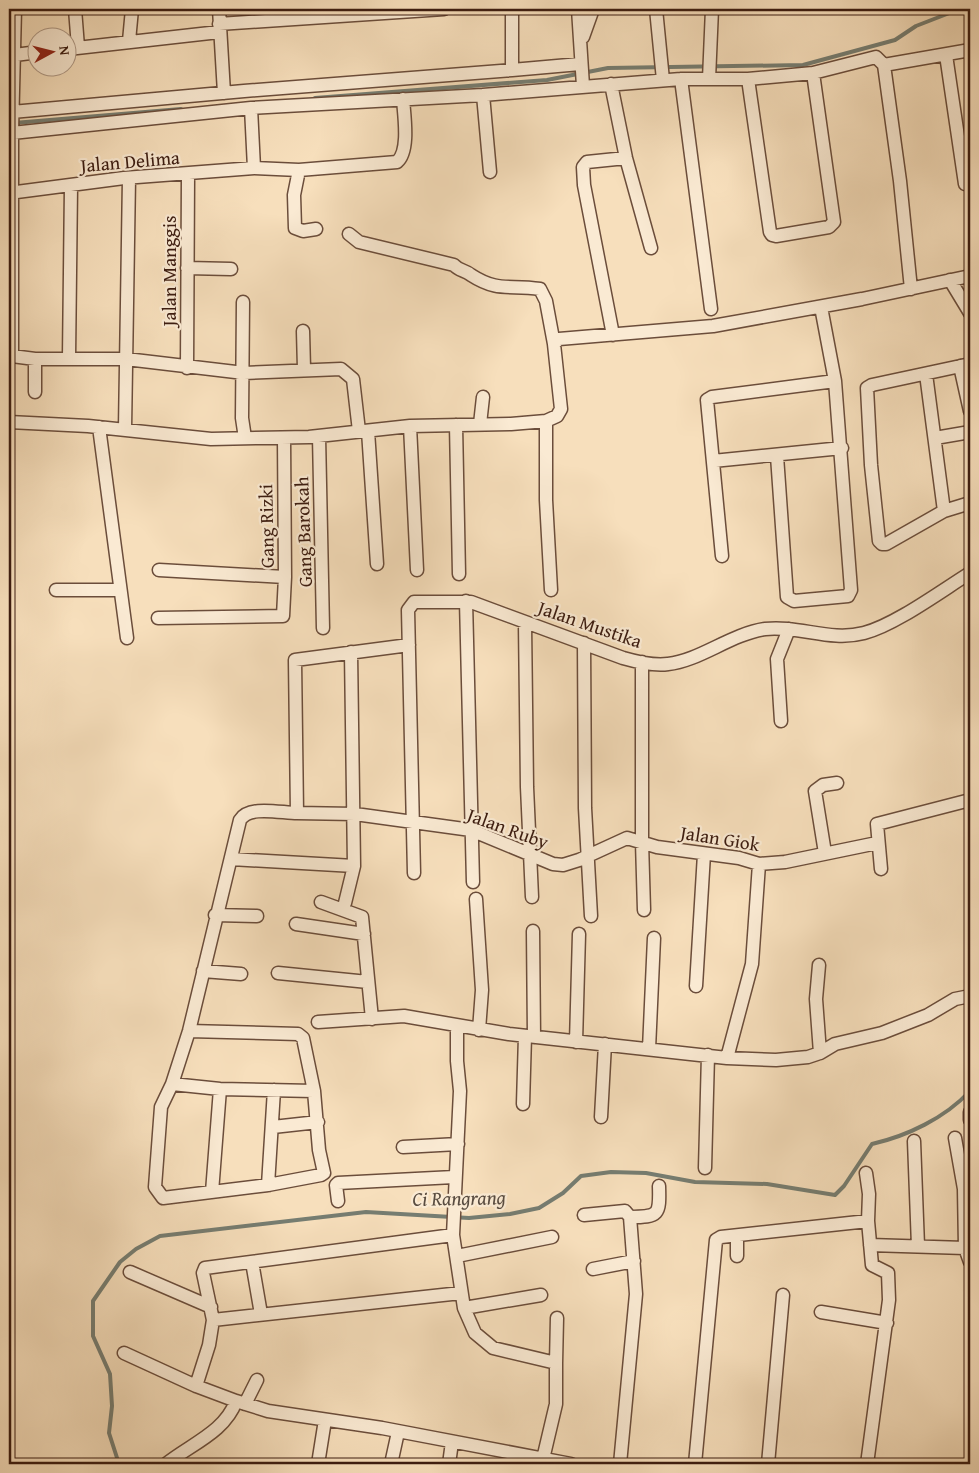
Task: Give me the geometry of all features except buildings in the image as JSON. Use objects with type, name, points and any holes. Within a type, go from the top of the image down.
[{"type":"street","points":[[15,9],[11,192],[12,356],[35,359],[126,359],[187,368],[244,373],[341,369],[351,376],[363,431],[377,564]]},
{"type":"street","points":[[75,28],[76,9]]},
{"type":"street","points":[[129,41],[132,9]]},
{"type":"street","points":[[219,9],[224,93]]},
{"type":"street","points":[[78,47],[219,28],[284,15],[444,9]]},
{"type":"street","points":[[512,9],[512,70]]},
{"type":"street","points":[[578,9],[581,41],[581,76]]},
{"type":"street","points":[[581,41],[593,9]]},
{"type":"street","points":[[656,9],[663,76]]},
{"type":"street","points":[[709,70],[712,9]]},
{"type":"street","points":[[884,65],[970,50]]},
{"type":"street","points":[[15,55],[28,53]]},
{"type":"street","points":[[946,55],[965,184]]},
{"type":"street","points":[[12,115],[224,93],[512,70],[581,76],[611,84],[663,76],[681,79],[709,70],[748,79],[814,73],[876,57],[884,65],[900,181],[911,289]]},
{"type":"street","points":[[748,79],[770,232],[776,236],[828,227],[834,222],[814,73]]},
{"type":"street","points":[[12,132],[248,108],[483,95],[581,76]]},
{"type":"street","points":[[681,79],[711,308]]},
{"type":"street","points":[[611,84],[626,158],[651,248]]},
{"type":"street","points":[[245,92],[254,168]]},
{"type":"street","points":[[483,95],[490,172]]},
{"type":"street","name":"Jalan Delima","points":[[11,192],[128,178],[188,175],[254,168],[299,170],[398,162],[402,157],[406,132],[403,99]]},
{"type":"street","points":[[613,335],[584,185],[583,167],[587,162],[626,158]]},
{"type":"street","points":[[299,170],[294,195],[295,228],[303,231],[316,229]]},
{"type":"street","name":"Jalan Manggis","points":[[187,368],[188,175]]},
{"type":"street","points":[[125,429],[128,178]]},
{"type":"street","points":[[69,358],[71,186]]},
{"type":"street","points":[[9,422],[100,427],[211,438],[284,438],[410,426],[511,424],[546,421],[557,416],[561,409],[554,344],[546,301],[540,289],[487,285],[469,273],[458,270],[454,265],[359,242],[358,239],[349,234]]},
{"type":"street","points":[[187,268],[231,269]]},
{"type":"street","points":[[554,344],[561,339],[713,326],[822,307],[970,276]]},
{"type":"street","points":[[950,280],[970,313]]},
{"type":"street","points":[[243,302],[244,373],[242,418],[244,438]]},
{"type":"street","points":[[777,456],[787,597],[794,601],[848,596],[851,590],[842,448],[835,381],[822,307]]},
{"type":"street","points":[[303,331],[304,370]]},
{"type":"street","points":[[35,359],[35,392]]},
{"type":"street","points":[[970,411],[965,365],[872,385],[866,391],[879,541],[886,544],[944,511],[970,503]]},
{"type":"street","points":[[926,374],[944,511]]},
{"type":"street","points":[[722,556],[706,404],[709,398],[835,381]]},
{"type":"street","points":[[480,424],[483,397]]},
{"type":"street","points":[[546,421],[546,500],[551,590]]},
{"type":"street","points":[[456,425],[460,574]]},
{"type":"street","points":[[410,426],[417,570]]},
{"type":"street","points":[[100,427],[127,638]]},
{"type":"street","points":[[935,438],[970,432]]},
{"type":"street","name":"Gang Barokah","points":[[319,436],[323,628]]},
{"type":"street","name":"Gang Rizki","points":[[158,618],[278,617],[285,614],[284,438]]},
{"type":"street","points":[[713,461],[842,448]]},
{"type":"street","points":[[159,570],[285,577]]},
{"type":"street","name":"Jalan Mustika","points":[[409,645],[408,610],[410,605],[417,601],[466,602],[642,662],[676,662],[748,633],[775,628],[831,636],[864,633],[888,622],[970,574]]},
{"type":"street","points":[[56,590],[120,590]]},
{"type":"street","points":[[466,602],[473,882]]},
{"type":"street","points":[[525,622],[532,896]]},
{"type":"street","points":[[781,721],[777,659],[789,629]]},
{"type":"street","points":[[584,643],[587,856],[591,916]]},
{"type":"street","points":[[296,813],[294,662],[298,658],[409,645],[411,821],[414,873]]},
{"type":"street","points":[[345,903],[354,866],[355,814],[350,652]]},
{"type":"street","points":[[642,662],[644,910]]},
{"type":"street","points":[[825,853],[815,791],[823,785],[837,783]]},
{"type":"street","points":[[881,869],[877,843],[877,824],[970,800]]},
{"type":"street","name":"Jalan Ruby","points":[[231,860],[240,820],[243,815],[250,812],[355,814],[471,830],[530,856],[558,865],[587,856],[627,838],[642,842]]},
{"type":"street","name":"Jalan Giok","points":[[642,842],[658,847],[739,858],[759,864],[774,864],[877,843]]},
{"type":"street","points":[[696,986],[704,854]]},
{"type":"street","points":[[189,1031],[298,1034],[304,1041],[314,1091],[324,1173],[268,1185],[168,1199],[160,1196],[156,1190],[161,1107],[172,1084],[189,1031],[231,860],[354,866]]},
{"type":"street","points":[[727,1058],[752,964],[759,864]]},
{"type":"street","points":[[476,899],[482,990],[479,1030]]},
{"type":"street","points":[[321,902],[360,915],[364,934],[372,1019]]},
{"type":"street","points":[[216,915],[257,916]]},
{"type":"street","points":[[296,924],[364,934]]},
{"type":"street","points":[[523,1104],[529,1037],[533,932]]},
{"type":"street","points":[[576,1042],[579,934]]},
{"type":"street","points":[[648,1049],[654,938]]},
{"type":"street","points":[[819,965],[816,999],[820,1053]]},
{"type":"street","points":[[203,971],[241,974]]},
{"type":"street","points":[[278,973],[368,982]]},
{"type":"street","points":[[318,1022],[413,1017],[479,1030],[529,1037],[727,1058],[776,1060],[808,1057],[820,1053],[835,1044],[882,1033],[928,1015],[955,999],[970,996]]},
{"type":"street","points":[[457,1026],[457,1060],[460,1091],[458,1144],[454,1177],[456,1207],[453,1230],[465,1311],[472,1328],[481,1340],[499,1351],[556,1363]]},
{"type":"street","points":[[601,1117],[604,1044]]},
{"type":"street","points":[[705,1168],[708,1055]]},
{"type":"street","points":[[172,1084],[220,1089],[314,1091]]},
{"type":"street","points":[[212,1192],[220,1089]]},
{"type":"street","points":[[268,1185],[274,1090]]},
{"type":"street","points":[[970,1112],[970,1120]]},
{"type":"street","points":[[273,1127],[318,1122]]},
{"type":"street","points":[[955,1138],[964,1189],[965,1248],[970,1262]]},
{"type":"street","points":[[914,1142],[918,1246]]},
{"type":"street","points":[[403,1147],[458,1144]]},
{"type":"street","points":[[866,1173],[869,1194],[868,1221],[872,1265],[888,1273],[889,1300],[867,1464]]},
{"type":"street","points":[[338,1201],[336,1185],[338,1183],[454,1177]]},
{"type":"street","points":[[630,1217],[651,1217],[656,1213],[660,1208],[659,1186]]},
{"type":"street","points":[[584,1215],[624,1211],[630,1217],[636,1294],[620,1464]]},
{"type":"street","points":[[695,1464],[715,1242],[719,1238],[868,1221]]},
{"type":"street","points":[[196,1386],[209,1345],[212,1313],[203,1273],[204,1269],[453,1230]]},
{"type":"street","points":[[457,1256],[552,1236]]},
{"type":"street","points":[[737,1236],[737,1256]]},
{"type":"street","points":[[870,1245],[965,1248]]},
{"type":"street","points":[[593,1269],[634,1261]]},
{"type":"street","points":[[252,1262],[261,1314]]},
{"type":"street","points":[[130,1272],[212,1313],[261,1314],[461,1292]]},
{"type":"street","points":[[465,1311],[541,1295]]},
{"type":"street","points":[[768,1464],[783,1296]]},
{"type":"street","points":[[821,1312],[887,1323]]},
{"type":"street","points":[[543,1459],[556,1404],[557,1318]]},
{"type":"street","points":[[124,1353],[196,1386],[268,1411],[452,1442],[506,1458],[543,1459],[571,1464]]},
{"type":"street","points":[[166,1464],[181,1459],[222,1426],[257,1380]]},
{"type":"street","points":[[318,1464],[325,1420]]},
{"type":"street","points":[[391,1464],[398,1432]]},
{"type":"street","points":[[449,1464],[452,1442]]},
{"type":"waterway","points":[[315,98],[547,80],[608,68],[803,65],[895,40],[916,26],[952,12],[970,12]]},
{"type":"waterway","points":[[14,123],[181,109]]},
{"type":"waterway","name":"Ci Rangrang","points":[[119,1464],[109,1433],[112,1406],[110,1374],[93,1336],[93,1301],[120,1262],[136,1249],[160,1236],[366,1212],[469,1218],[510,1214],[539,1208],[563,1193],[581,1176],[611,1172],[646,1173],[695,1182],[767,1184],[835,1195],[844,1186],[872,1144],[899,1136],[925,1125],[949,1110],[970,1091]]}]
